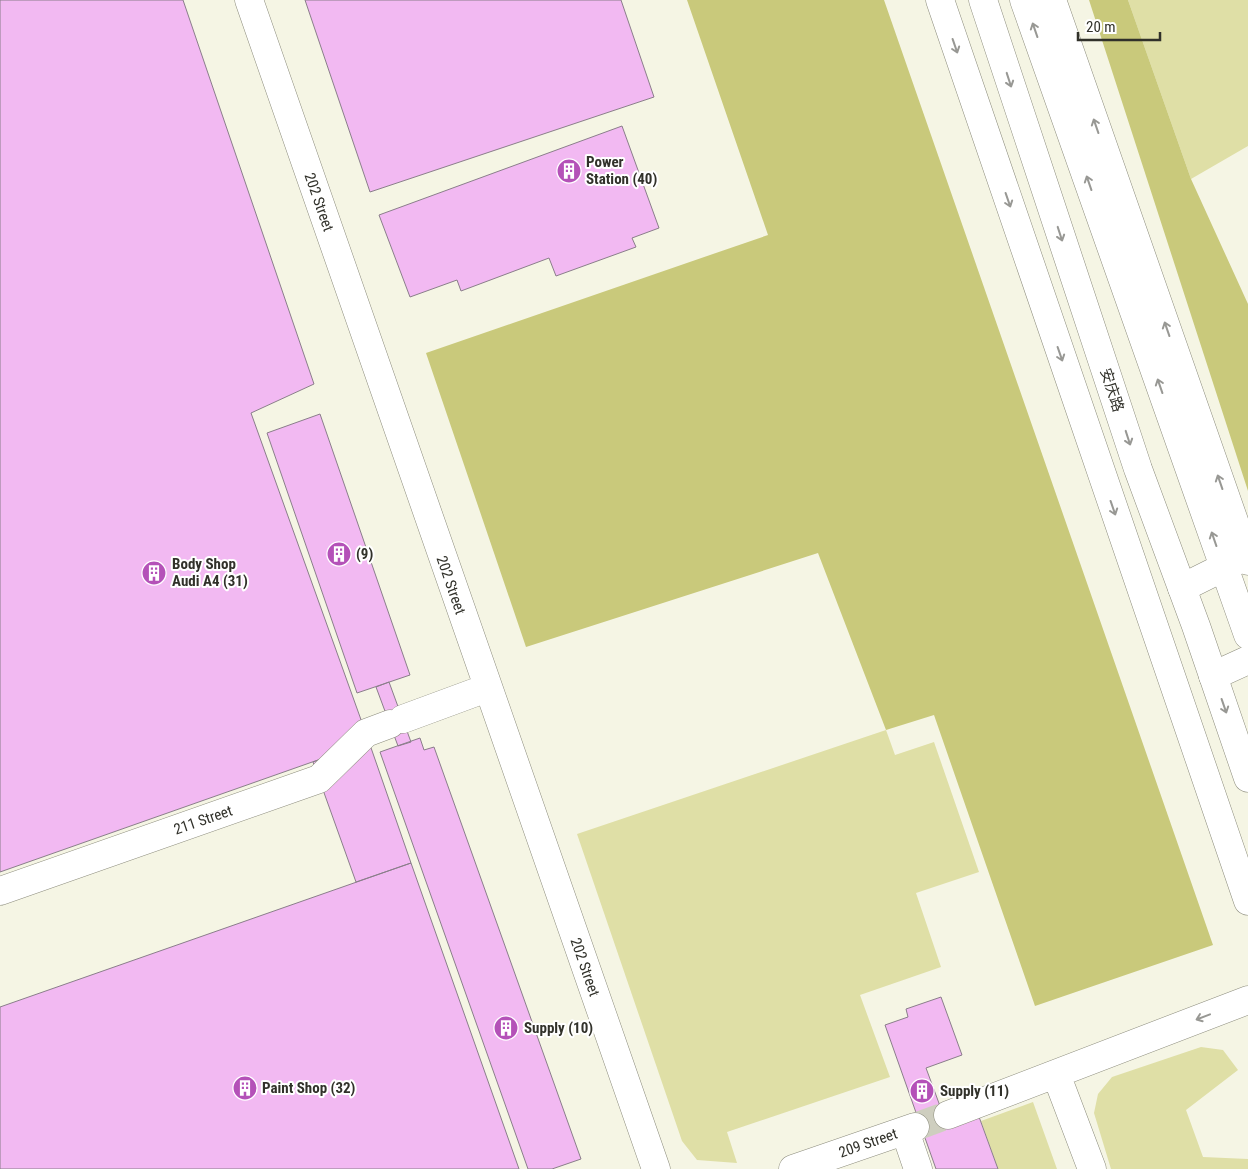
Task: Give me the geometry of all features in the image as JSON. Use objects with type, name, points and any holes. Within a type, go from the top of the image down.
[{"type":"street","name":"202 Street","points":[[248,0],[656,1169]]},
{"type":"street","points":[[940,0],[1248,901]]},
{"type":"street","name":"安庆路","points":[[983,0],[1138,469],[1214,676],[1248,778]]},
{"type":"street","points":[[1024,0],[1242,560]]},
{"type":"street","points":[[1052,0],[1242,560],[1248,635]]},
{"type":"street","points":[[1182,588],[1242,560]]},
{"type":"street","points":[[1158,641],[1196,626]]},
{"type":"street","points":[[1214,676],[1248,660]]},
{"type":"street","name":"211 Street","points":[[0,891],[319,779],[366,733],[487,688]]},
{"type":"street","points":[[948,1115],[1248,1000]]},
{"type":"street","points":[[1056,1074],[1092,1169]]},
{"type":"street","name":"209 Street","points":[[793,1169],[910,1129],[918,1169]]},
{"type":"green space","points":[[1128,0],[1248,0],[1248,146],[1191,179]]},
{"type":"green space","points":[[886,730],[895,755],[934,742],[979,872],[916,893],[941,967],[860,995],[890,1077],[727,1132],[737,1163],[697,1160],[682,1141],[577,834]]},
{"type":"green space","points":[[1201,1047],[1223,1050],[1238,1070],[1186,1110],[1203,1157],[1248,1159],[1248,1169],[1111,1169],[1094,1113],[1098,1094],[1112,1077]]},
{"type":"green space","points":[[1033,1102],[1057,1169],[998,1169],[981,1121]]},
{"type":"shaded area","points":[[687,0],[884,0],[1213,945],[1035,1006],[934,715],[886,730],[818,553],[526,647],[426,353],[768,235]]},
{"type":"shaded area","points":[[1089,0],[1128,0],[1191,179],[1248,304],[1248,491]]},
{"type":"building","name":"Body Shop Audi A4 (31)","points":[[0,0],[183,0],[314,384],[251,413],[369,742],[0,872]]},
{"type":"building","points":[[305,0],[621,0],[654,97],[370,192]]},
{"type":"building","name":"Power Station (40)","points":[[622,126],[659,228],[632,238],[636,247],[556,276],[549,258],[461,291],[457,280],[410,297],[379,215]]},
{"type":"building","name":"(9)","points":[[320,414],[410,675],[357,693],[267,433]]},
{"type":"building","points":[[389,682],[411,742],[398,746],[376,687]]},
{"type":"building","name":"Supply (10)","points":[[420,738],[424,750],[434,747],[581,1159],[552,1169],[528,1169],[380,752]]},
{"type":"building","points":[[369,742],[411,863],[356,882],[313,762]]},
{"type":"building","name":"Paint Shop (32)","points":[[411,863],[519,1169],[0,1169],[0,1007]]},
{"type":"building","name":"Supply (11)","points":[[941,997],[962,1055],[926,1068],[947,1125],[978,1114],[998,1169],[936,1169],[885,1025],[908,1017],[906,1009]]},
{"type":"tunnel","points":[[915,1127],[948,1115]]},
{"type":"place","name":"Power Station (40)","points":[[569,171]]},
{"type":"place","name":"(9)","points":[[339,554]]},
{"type":"place","name":"Body Shop Audi A4 (31)","points":[[154,573]]},
{"type":"place","name":"Supply (10)","points":[[506,1028]]},
{"type":"place","name":"Paint Shop (32)","points":[[245,1088]]},
{"type":"place","name":"Supply (11)","points":[[922,1091]]}]
